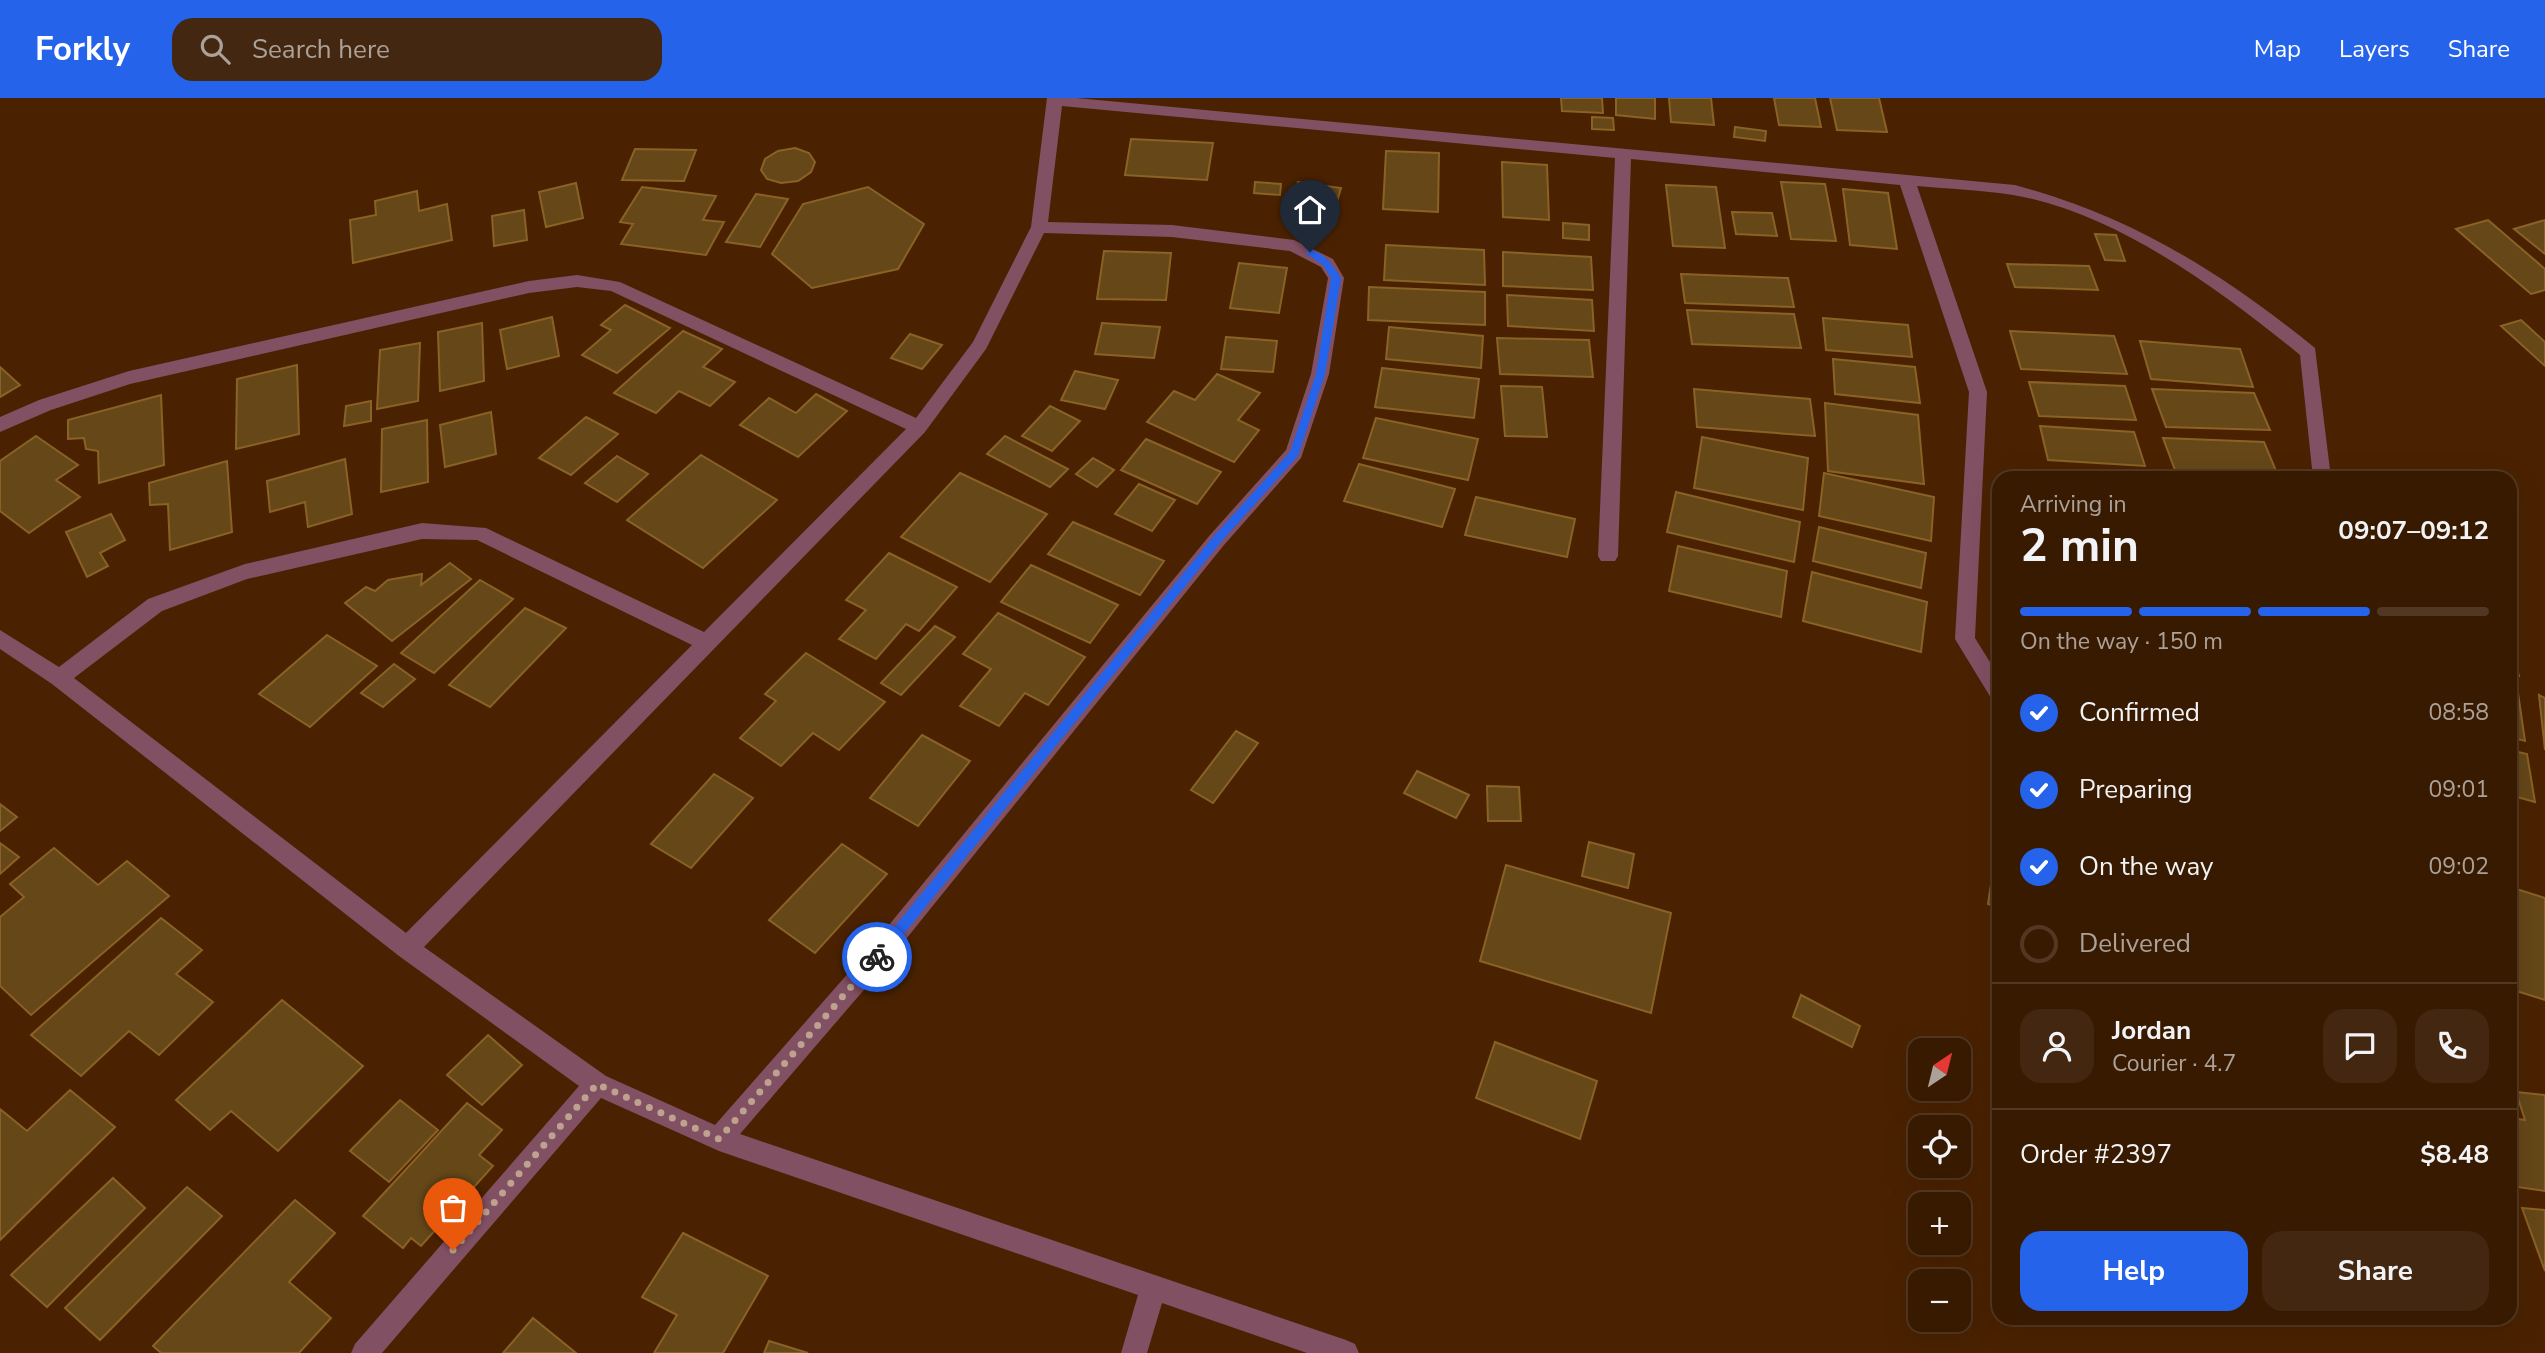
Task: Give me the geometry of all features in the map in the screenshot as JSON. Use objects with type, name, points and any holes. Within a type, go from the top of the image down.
[{"type":"street","points":[[407,948],[919,427],[981,345],[1039,228],[1055,100],[2015,190],[2066,204],[2136,232],[2183,258],[2256,308],[2309,352],[2321,471]]},
{"type":"street","points":[[1608,556],[1623,154]]},
{"type":"street","points":[[1907,180],[1978,392],[1965,639],[1992,682]]},
{"type":"street","points":[[719,1139],[873,962],[1217,540],[1294,453],[1320,374],[1336,278],[1327,263],[1310,252],[1281,244],[1172,231],[1039,228]]},
{"type":"street","points":[[0,425],[45,405],[129,378],[529,287],[577,281],[614,286],[919,427]]},
{"type":"street","points":[[59,678],[155,605],[245,572],[422,531],[480,533],[705,642]]},
{"type":"street","points":[[0,638],[59,678],[407,948],[597,1084],[719,1139],[1346,1353]]},
{"type":"street","points":[[363,1353],[597,1084]]},
{"type":"street","points":[[1134,1353],[1153,1289]]},
{"type":"building","points":[[1561,98],[1602,98],[1603,113],[1562,111]]},
{"type":"building","points":[[1616,98],[1655,98],[1655,119],[1616,115]]},
{"type":"building","points":[[1669,98],[1711,98],[1714,125],[1671,122]]},
{"type":"building","points":[[1774,98],[1815,98],[1821,127],[1779,125]]},
{"type":"building","points":[[1830,98],[1879,98],[1887,132],[1837,130]]},
{"type":"building","points":[[1592,117],[1613,118],[1614,130],[1592,129]]},
{"type":"building","points":[[1735,127],[1766,131],[1765,141],[1734,137]]},
{"type":"building","points":[[1131,139],[1213,143],[1207,180],[1125,175]]},
{"type":"building","points":[[795,148],[809,153],[815,162],[811,172],[798,181],[781,183],[767,179],[761,170],[765,159],[778,151]]},
{"type":"building","points":[[635,149],[696,150],[684,181],[622,180]]},
{"type":"building","points":[[1386,151],[1439,153],[1438,212],[1383,209]]},
{"type":"building","points":[[1502,162],[1547,165],[1549,220],[1503,217]]},
{"type":"building","points":[[1255,182],[1281,184],[1280,195],[1254,193]]},
{"type":"building","points":[[1298,182],[1341,188],[1336,205],[1292,199]]},
{"type":"building","points":[[1781,182],[1825,184],[1836,241],[1791,239]]},
{"type":"building","points":[[576,183],[583,218],[546,227],[539,192]]},
{"type":"building","points":[[1666,185],[1716,187],[1725,248],[1673,246]]},
{"type":"building","points":[[642,187],[716,196],[703,220],[724,222],[706,255],[621,244],[633,224],[620,222]]},
{"type":"building","points":[[868,187],[924,224],[898,269],[812,288],[772,254],[803,204]]},
{"type":"building","points":[[1843,189],[1888,193],[1897,249],[1850,245]]},
{"type":"building","points":[[417,191],[419,211],[447,204],[452,240],[353,263],[350,220],[376,215],[375,201]]},
{"type":"building","points":[[756,194],[788,199],[760,247],[726,242]]},
{"type":"building","points":[[524,210],[527,240],[494,246],[492,216]]},
{"type":"building","points":[[1732,212],[1772,213],[1777,236],[1736,234]]},
{"type":"building","points":[[2488,220],[2545,269],[2545,290],[2531,294],[2456,229]]},
{"type":"building","points":[[2545,220],[2545,254],[2514,229]]},
{"type":"building","points":[[1563,223],[1589,225],[1589,240],[1563,238]]},
{"type":"building","points":[[2095,234],[2116,235],[2125,261],[2105,260]]},
{"type":"building","points":[[1386,245],[1484,250],[1485,285],[1384,280]]},
{"type":"building","points":[[1104,251],[1171,253],[1166,300],[1097,299]]},
{"type":"building","points":[[1503,252],[1591,257],[1593,290],[1503,286]]},
{"type":"building","points":[[1239,263],[1287,268],[1279,313],[1230,308]]},
{"type":"building","points":[[2007,264],[2089,266],[2098,290],[2015,287]]},
{"type":"building","points":[[1681,274],[1788,278],[1794,307],[1685,303]]},
{"type":"building","points":[[1369,287],[1485,292],[1485,325],[1368,320]]},
{"type":"building","points":[[1507,295],[1592,300],[1594,331],[1508,326]]},
{"type":"building","points":[[625,305],[670,328],[617,373],[582,355],[611,330],[601,325]]},
{"type":"building","points":[[1687,310],[1794,314],[1801,348],[1692,344]]},
{"type":"building","points":[[552,317],[559,356],[507,369],[500,330]]},
{"type":"building","points":[[1823,318],[1908,325],[1912,357],[1826,350]]},
{"type":"building","points":[[2521,320],[2545,342],[2545,366],[2501,326]]},
{"type":"building","points":[[482,323],[484,381],[440,391],[438,332]]},
{"type":"building","points":[[1102,323],[1160,327],[1154,358],[1095,354]]},
{"type":"building","points":[[1389,327],[1483,336],[1481,368],[1386,359]]},
{"type":"building","points":[[683,331],[722,349],[703,367],[735,382],[710,406],[679,391],[656,413],[614,393]]},
{"type":"building","points":[[2010,331],[2114,336],[2127,374],[2021,369]]},
{"type":"building","points":[[910,334],[942,345],[922,369],[891,358]]},
{"type":"building","points":[[1226,337],[1277,341],[1273,372],[1221,369]]},
{"type":"building","points":[[1497,338],[1589,340],[1593,377],[1500,374]]},
{"type":"building","points":[[2140,341],[2240,349],[2253,387],[2151,379]]},
{"type":"building","points":[[420,343],[418,401],[377,409],[380,350]]},
{"type":"building","points":[[1833,359],[1915,367],[1920,403],[1835,394]]},
{"type":"building","points":[[297,365],[299,434],[236,449],[237,379]]},
{"type":"building","points":[[0,367],[20,385],[0,397]]},
{"type":"building","points":[[1382,368],[1479,379],[1474,418],[1375,407]]},
{"type":"building","points":[[1075,371],[1118,380],[1105,409],[1061,400]]},
{"type":"building","points":[[1217,374],[1260,393],[1238,420],[1259,430],[1234,462],[1147,422],[1174,391],[1195,400]]},
{"type":"building","points":[[2029,382],[2125,386],[2136,420],[2039,416]]},
{"type":"building","points":[[1501,386],[1542,387],[1547,437],[1505,436]]},
{"type":"building","points":[[1694,389],[1810,399],[1815,436],[1697,427]]},
{"type":"building","points":[[2152,389],[2254,393],[2270,430],[2166,427]]},
{"type":"building","points":[[816,394],[847,411],[798,457],[740,425],[769,398],[796,413]]},
{"type":"building","points":[[161,395],[164,465],[99,483],[98,451],[86,449],[84,438],[68,439],[68,420]]},
{"type":"building","points":[[371,401],[371,421],[344,426],[346,406]]},
{"type":"building","points":[[1825,403],[1918,415],[1924,484],[1828,471]]},
{"type":"building","points":[[1050,406],[1080,421],[1052,451],[1022,436]]},
{"type":"building","points":[[491,412],[496,454],[445,467],[440,425]]},
{"type":"building","points":[[586,417],[618,434],[571,475],[539,458]]},
{"type":"building","points":[[1376,418],[1478,439],[1468,480],[1363,458]]},
{"type":"building","points":[[427,420],[428,482],[381,492],[382,429]]},
{"type":"building","points":[[2040,426],[2134,432],[2145,466],[2048,460]]},
{"type":"building","points":[[36,436],[78,465],[56,480],[80,497],[29,533],[0,511],[0,461]]},
{"type":"building","points":[[1005,436],[1068,469],[1050,487],[987,454]]},
{"type":"building","points":[[1702,437],[1808,458],[1803,510],[1694,488]]},
{"type":"building","points":[[2163,438],[2264,442],[2276,471],[2175,471]]},
{"type":"building","points":[[1146,439],[1221,472],[1197,504],[1121,470]]},
{"type":"building","points":[[701,455],[777,500],[703,568],[627,520]]},
{"type":"building","points":[[617,456],[648,474],[617,502],[585,483]]},
{"type":"building","points":[[1093,458],[1114,470],[1097,487],[1076,474]]},
{"type":"building","points":[[345,459],[352,514],[308,527],[305,502],[270,512],[267,481]]},
{"type":"building","points":[[227,461],[232,532],[170,550],[168,504],[150,505],[149,483]]},
{"type":"building","points":[[1359,464],[1455,489],[1442,527],[1344,501]]},
{"type":"building","points":[[960,473],[1047,514],[990,582],[901,537]]},
{"type":"building","points":[[1824,473],[1934,497],[1931,541],[1819,516]]},
{"type":"building","points":[[1139,484],[1175,500],[1152,531],[1115,514]]},
{"type":"building","points":[[1676,492],[1800,522],[1794,562],[1667,532]]},
{"type":"building","points":[[1476,497],[1575,519],[1567,557],[1465,535]]},
{"type":"building","points":[[111,514],[125,540],[100,553],[108,566],[87,577],[66,532]]},
{"type":"building","points":[[1073,522],[1164,561],[1140,595],[1048,554]]},
{"type":"building","points":[[1819,527],[1926,553],[1921,588],[1813,561]]},
{"type":"building","points":[[1678,546],[1787,571],[1781,617],[1669,591]]},
{"type":"building","points":[[889,553],[957,587],[919,631],[906,624],[876,659],[839,639],[866,610],[846,600]]},
{"type":"building","points":[[450,563],[471,579],[392,641],[345,603],[366,587],[375,591],[388,580],[422,574],[421,585]]},
{"type":"building","points":[[1031,565],[1118,605],[1090,643],[1001,602]]},
{"type":"building","points":[[1812,572],[1927,602],[1921,652],[1803,621]]},
{"type":"building","points":[[480,580],[513,599],[434,673],[401,653]]},
{"type":"building","points":[[525,608],[566,628],[490,707],[449,685]]},
{"type":"building","points":[[998,613],[1085,657],[1048,705],[1025,693],[999,726],[960,706],[991,669],[963,654]]},
{"type":"building","points":[[935,626],[955,637],[901,695],[881,683]]},
{"type":"building","points":[[327,635],[377,666],[310,727],[259,694]]},
{"type":"building","points":[[806,653],[885,702],[839,750],[813,733],[781,766],[740,738],[776,701],[765,694]]},
{"type":"building","points":[[394,664],[415,679],[383,707],[361,693]]},
{"type":"building","points":[[2517,693],[2518,693],[2525,741],[2517,739]]},
{"type":"building","points":[[2539,695],[2545,698],[2545,750]]},
{"type":"building","points":[[1236,731],[1258,743],[1213,803],[1191,790]]},
{"type":"building","points":[[922,735],[970,761],[918,826],[870,798]]},
{"type":"building","points":[[2517,752],[2527,754],[2535,802],[2517,797]]},
{"type":"building","points":[[1417,771],[1469,795],[1456,818],[1404,793]]},
{"type":"building","points":[[714,774],[753,798],[691,868],[651,844]]},
{"type":"building","points":[[1487,786],[1519,787],[1521,821],[1488,821]]},
{"type":"building","points":[[0,804],[17,817],[0,831]]},
{"type":"building","points":[[1589,842],[1634,854],[1628,888],[1582,876]]},
{"type":"building","points":[[0,843],[19,857],[0,874]]},
{"type":"building","points":[[842,844],[887,874],[815,953],[769,920]]},
{"type":"building","points":[[54,848],[98,885],[127,861],[169,896],[31,1015],[0,986],[0,917],[24,897],[10,884]]},
{"type":"building","points":[[1506,865],[1671,913],[1651,1013],[1480,961]]},
{"type":"building","points":[[1992,878],[1992,905],[1988,904]]},
{"type":"building","points":[[2517,889],[2545,898],[2545,1000],[2517,991]]},
{"type":"building","points":[[161,918],[202,950],[176,974],[213,1002],[159,1055],[129,1031],[81,1076],[31,1035]]},
{"type":"building","points":[[1801,995],[1860,1026],[1852,1047],[1793,1017]]},
{"type":"building","points":[[282,1000],[363,1066],[278,1151],[231,1111],[210,1130],[176,1100]]},
{"type":"building","points":[[488,1035],[522,1065],[482,1105],[447,1075]]},
{"type":"building","points":[[1495,1042],[1597,1081],[1580,1139],[1476,1098]]},
{"type":"building","points":[[70,1090],[115,1127],[0,1240],[0,1109],[27,1131]]},
{"type":"building","points":[[2517,1092],[2545,1095],[2545,1191],[2517,1187],[2517,1119],[2525,1120]]},
{"type":"building","points":[[400,1100],[438,1130],[389,1182],[350,1151]]},
{"type":"building","points":[[467,1103],[502,1130],[479,1155],[493,1166],[421,1246],[411,1238],[403,1248],[363,1216]]},
{"type":"building","points":[[113,1178],[145,1208],[47,1307],[11,1275]]},
{"type":"building","points":[[187,1187],[222,1216],[100,1340],[65,1308]]},
{"type":"building","points":[[295,1200],[335,1233],[289,1282],[331,1318],[299,1353],[161,1353],[153,1346]]},
{"type":"building","points":[[2522,1208],[2545,1210],[2545,1271]]},
{"type":"building","points":[[683,1233],[768,1276],[723,1353],[654,1353],[677,1315],[642,1297]]},
{"type":"building","points":[[533,1318],[576,1353],[503,1353]]},
{"type":"building","points":[[769,1341],[808,1353],[764,1353]]},
{"type":"way so far","points":[[453,1250],[597,1084],[719,1139],[877,957]]},
{"type":"route","points":[[877,957],[1217,540],[1294,453],[1320,374],[1336,278],[1327,263],[1310,252]]}]
